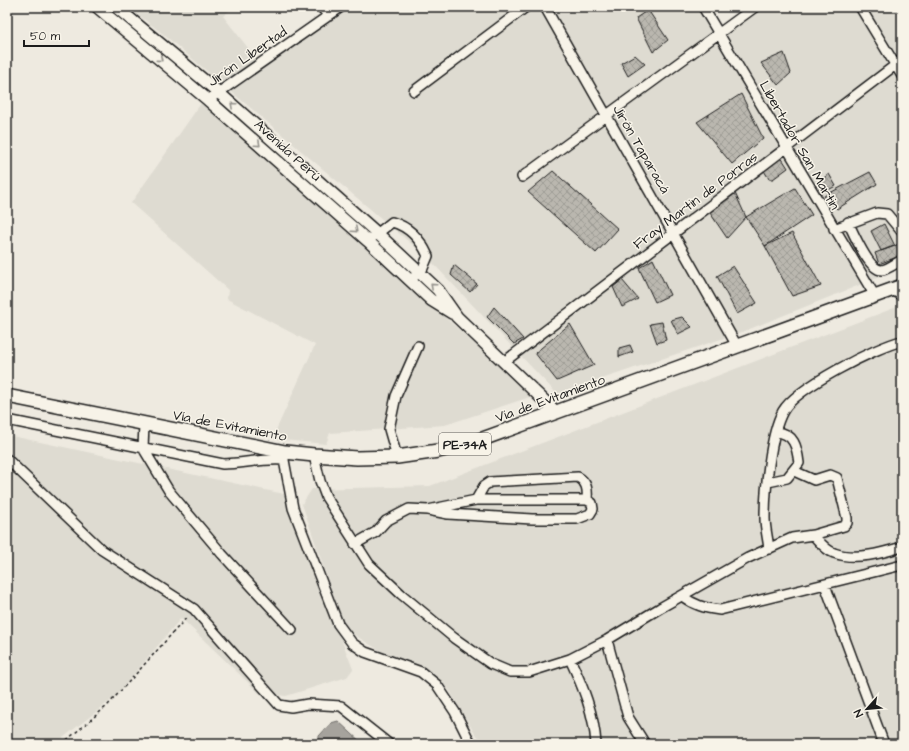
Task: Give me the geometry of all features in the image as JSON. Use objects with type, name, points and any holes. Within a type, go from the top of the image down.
[{"type":"highway","name":"Vía de Evitamiento","points":[[7,396],[284,456],[314,455],[357,458],[396,456],[438,451],[477,441],[875,296],[898,290]]},
{"type":"main road","name":"Avenida Perú","points":[[97,7],[208,100],[431,300],[457,317],[556,412]]},
{"type":"main road","name":"Avenida Perú","points":[[116,7],[218,92],[377,233],[438,290],[457,317]]},
{"type":"street","points":[[107,14],[116,7]]},
{"type":"street","points":[[321,7],[329,16]]},
{"type":"street","name":"Jirón Libertad","points":[[208,100],[341,7]]},
{"type":"street","points":[[414,91],[526,7]]},
{"type":"street","name":"Jirón Taparacá","points":[[545,7],[737,346]]},
{"type":"street","name":"Libertador San Martin","points":[[703,7],[875,296]]},
{"type":"street","points":[[522,177],[755,7]]},
{"type":"street","points":[[860,7],[899,63],[902,76]]},
{"type":"street","name":"Fray Martin de Porras","points":[[504,362],[899,63]]},
{"type":"street","points":[[834,229],[848,222],[877,213],[887,214],[902,232]]},
{"type":"street","points":[[368,242],[392,222],[404,225],[423,245],[428,256],[423,268],[409,281]]},
{"type":"street","points":[[848,222],[868,261],[875,268],[882,270],[902,260]]},
{"type":"street","points":[[863,277],[875,268]]},
{"type":"street","points":[[769,548],[765,518],[768,482],[772,446],[783,411],[793,398],[848,364],[872,351],[902,341]]},
{"type":"street","points":[[396,456],[389,430],[396,396],[418,346]]},
{"type":"street","points":[[7,420],[223,464],[239,464],[284,456],[293,508],[338,624],[352,643],[365,652],[421,672],[437,685],[455,712],[471,744]]},
{"type":"street","points":[[144,425],[143,448],[169,491],[222,554],[292,630]]},
{"type":"street","points":[[768,482],[787,478],[799,463],[797,450],[792,438],[783,433],[776,432]]},
{"type":"street","points":[[314,455],[320,481],[326,497],[369,564],[400,594],[454,638],[491,664],[510,672],[529,672],[570,659],[607,640],[682,596],[769,548],[792,538],[813,535],[844,526],[847,523],[847,518],[837,478],[830,475],[814,480],[794,471]]},
{"type":"street","points":[[7,459],[102,550],[194,609],[279,705],[291,707],[308,704],[341,706],[389,744]]},
{"type":"street","points":[[476,500],[484,486],[490,482],[578,477],[583,480],[588,490],[587,500]]},
{"type":"street","points":[[355,544],[376,532],[386,521],[408,509],[428,510],[448,514],[532,519],[577,519],[590,514],[593,509],[592,503],[587,500],[476,500],[428,510]]},
{"type":"street","points":[[813,535],[824,547],[834,553],[848,556],[875,554],[902,547]]},
{"type":"street","points":[[682,596],[693,604],[705,608],[720,610],[902,565]]},
{"type":"street","points":[[825,585],[884,744]]},
{"type":"street","points":[[607,640],[628,717],[646,744]]},
{"type":"street","points":[[570,659],[587,699],[596,744]]},
{"type":"path","points":[[62,744],[107,706],[194,609]]},
{"type":"shaded area","points":[[128,7],[234,7],[223,16],[263,67],[346,7],[699,7],[718,38],[762,7],[902,7],[902,268],[742,332],[557,394],[427,257],[163,34]]},
{"type":"shaded area","points":[[204,99],[287,176],[533,396],[445,425],[330,433],[326,444],[272,439],[315,345],[227,299],[228,290],[131,203]]},
{"type":"shaded area","points":[[902,305],[902,744],[488,744],[475,734],[449,690],[433,673],[382,652],[353,634],[341,618],[302,504],[312,489],[430,486]]},
{"type":"shaded area","points":[[7,435],[284,494],[353,669],[347,677],[286,696],[259,693],[181,618],[115,697],[55,744],[7,744]]},
{"type":"shaded area","points":[[338,721],[363,744],[319,744],[319,736],[331,723]]},
{"type":"building","points":[[648,10],[668,40],[653,52],[636,18]]},
{"type":"building","points":[[784,53],[791,73],[778,85],[761,63]]},
{"type":"building","points":[[635,55],[645,64],[628,76],[621,63]]},
{"type":"building","points":[[741,94],[763,138],[732,164],[697,122]]},
{"type":"building","points":[[779,154],[788,168],[773,179],[769,179],[763,169]]},
{"type":"building","points":[[553,171],[618,229],[596,253],[528,192]]},
{"type":"building","points":[[870,172],[877,184],[837,209],[824,196]]},
{"type":"building","points":[[829,174],[836,186],[826,191],[817,183]]},
{"type":"building","points":[[795,188],[812,215],[765,246],[746,217]]},
{"type":"building","points":[[735,193],[746,217],[727,238],[708,210]]},
{"type":"building","points":[[884,224],[895,246],[881,251],[871,231]]},
{"type":"building","points":[[792,233],[821,286],[792,296],[765,246]]},
{"type":"building","points":[[902,243],[902,255],[879,264],[875,253]]},
{"type":"building","points":[[653,259],[670,295],[655,302],[639,268]]},
{"type":"building","points":[[454,265],[477,284],[470,292],[451,275]]},
{"type":"building","points":[[733,266],[757,303],[737,314],[717,276]]},
{"type":"building","points":[[622,280],[638,299],[622,307],[613,287]]},
{"type":"building","points":[[494,307],[523,339],[514,344],[487,317]]},
{"type":"building","points":[[682,317],[692,327],[678,334],[671,320]]},
{"type":"building","points":[[662,322],[666,340],[657,343],[650,324]]},
{"type":"building","points":[[570,324],[594,365],[557,381],[535,353]]},
{"type":"building","points":[[630,345],[633,352],[619,357],[619,348]]}]
